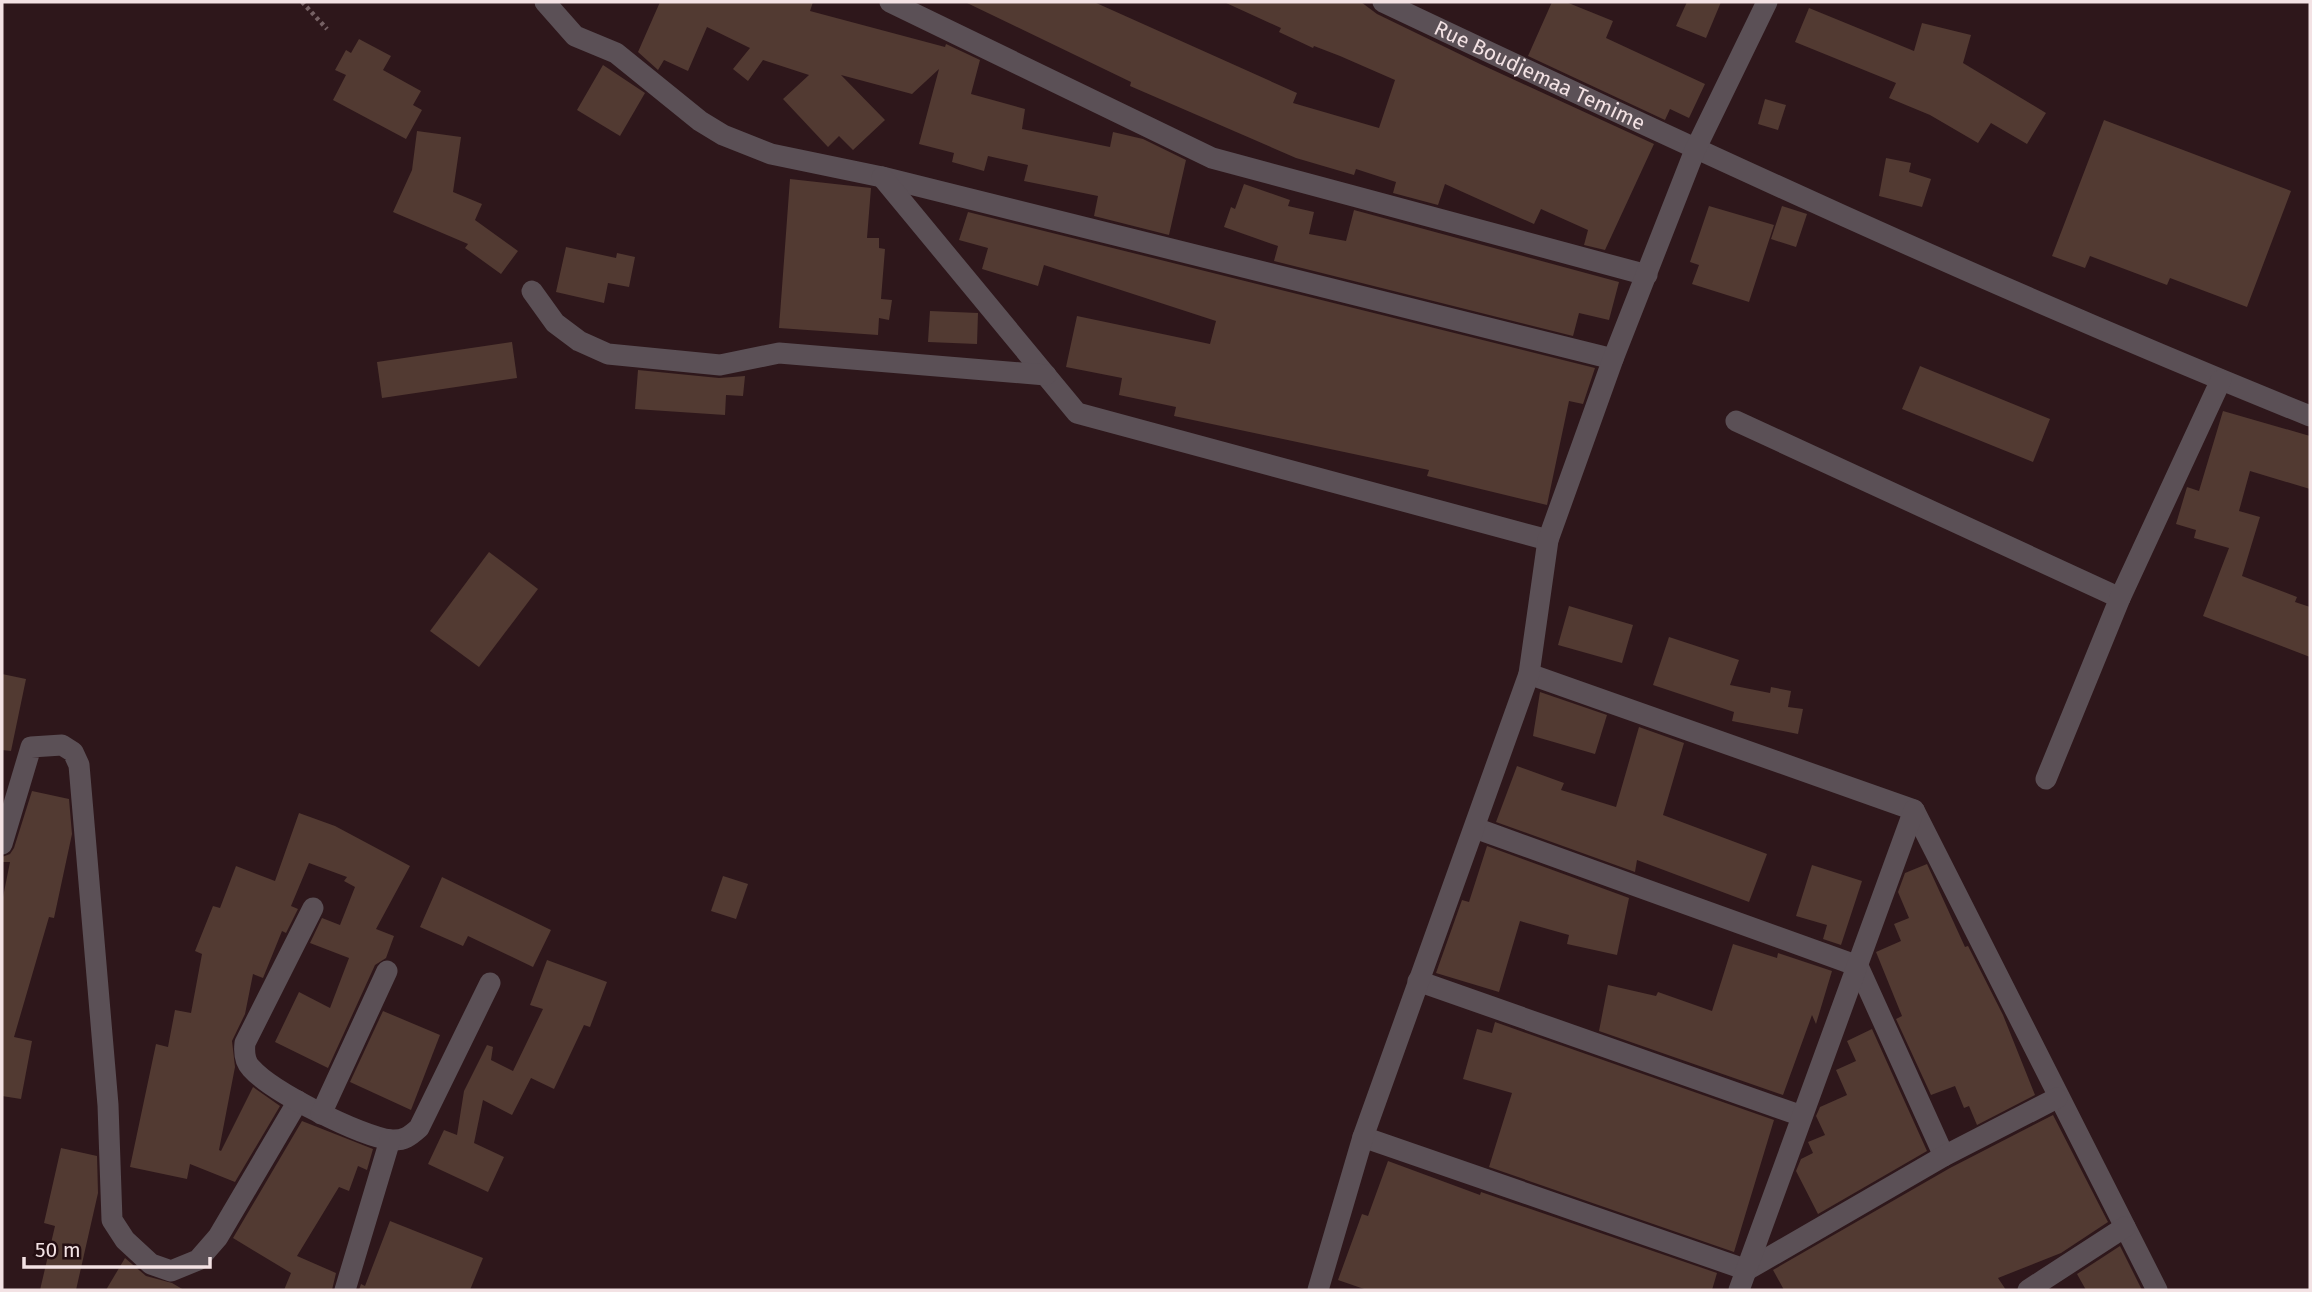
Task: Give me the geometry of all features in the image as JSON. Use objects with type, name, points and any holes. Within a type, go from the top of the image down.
[{"type":"street","points":[[545,2],[575,36],[616,53],[700,121],[723,135],[771,154],[882,177],[1613,359]]},
{"type":"street","points":[[890,2],[1213,158],[1647,275]]},
{"type":"street","name":"Rue Boudjemaa Temime","points":[[1383,2],[1695,150],[1958,268],[2310,416]]},
{"type":"street","points":[[1318,1290],[1363,1137],[1529,674],[1548,540],[1613,359],[1695,150],[1768,2]]},
{"type":"street","points":[[882,177],[1077,412],[1548,540]]},
{"type":"street","points":[[531,291],[555,323],[579,341],[608,354],[720,365],[779,353],[1046,375]]},
{"type":"street","points":[[2046,779],[2120,598],[2221,380]]},
{"type":"street","points":[[1737,421],[2120,598]]},
{"type":"street","points":[[1529,674],[1914,810],[2057,1098],[2157,1290]]},
{"type":"street","points":[[2,844],[31,747],[62,744],[73,752],[79,765],[108,1105],[111,1220],[125,1240],[151,1264],[171,1271],[198,1260],[218,1237],[298,1101]]},
{"type":"street","points":[[1739,1290],[1914,810]]},
{"type":"street","points":[[1475,828],[1858,966],[1944,1156]]},
{"type":"street","points":[[313,908],[245,1043],[244,1053],[250,1068],[321,1114],[390,1140],[407,1139],[419,1128],[490,983]]},
{"type":"street","points":[[321,1114],[387,971]]},
{"type":"street","points":[[1418,981],[1802,1116]]},
{"type":"street","points":[[1363,1137],[1747,1270],[1944,1156],[2057,1098]]},
{"type":"street","points":[[345,1290],[390,1140]]},
{"type":"street","points":[[2028,1290],[2125,1227]]},
{"type":"path","points":[[302,2],[327,29]]},
{"type":"building","points":[[660,2],[813,2],[810,11],[945,47],[946,44],[980,60],[971,94],[1025,109],[1022,129],[1110,147],[1113,132],[1143,139],[1186,160],[1169,235],[1094,216],[1098,196],[1024,181],[1028,165],[988,156],[984,171],[952,162],[954,153],[919,144],[939,69],[912,94],[841,75],[885,120],[853,150],[839,136],[828,147],[783,99],[809,75],[763,60],[748,81],[733,69],[750,48],[707,27],[688,71],[664,60],[658,70],[638,52]]},
{"type":"building","points":[[965,2],[1094,2],[1297,93],[1293,103],[1379,128],[1395,80],[1340,56],[1314,46],[1313,48],[1279,32],[1281,28],[1224,2],[1361,2],[1377,14],[1480,64],[1654,144],[1605,250],[1584,245],[1588,230],[1541,209],[1534,224],[1445,184],[1438,205],[1393,193],[1396,182],[1356,169],[1354,175],[1296,158],[1130,86],[1131,82]]},
{"type":"building","points":[[1552,2],[1566,2],[1613,21],[1606,38],[1705,84],[1689,118],[1670,109],[1665,120],[1528,56]]},
{"type":"building","points":[[1687,2],[1721,2],[1706,38],[1676,26]]},
{"type":"building","points":[[1809,8],[1914,51],[1922,23],[1971,35],[1963,63],[2046,113],[2027,144],[1991,123],[1978,143],[1930,115],[1889,98],[1896,83],[1795,42]]},
{"type":"building","points":[[359,39],[391,56],[383,70],[421,91],[413,105],[422,110],[406,139],[333,100],[346,75],[335,70],[346,50],[351,53]]},
{"type":"building","points":[[603,65],[645,93],[620,136],[577,110]]},
{"type":"building","points":[[1765,99],[1786,105],[1778,130],[1758,124]]},
{"type":"building","points":[[2104,120],[2291,191],[2247,307],[2170,278],[2167,285],[2090,256],[2085,268],[2052,256]]},
{"type":"building","points":[[417,131],[461,137],[453,192],[482,204],[475,220],[518,251],[501,274],[465,248],[468,244],[393,212],[412,170]]},
{"type":"building","points":[[1886,158],[1911,163],[1909,172],[1931,179],[1922,207],[1879,196]]},
{"type":"building","points":[[790,179],[871,188],[867,238],[879,238],[879,248],[885,249],[881,299],[892,300],[889,320],[879,318],[878,335],[779,328]]},
{"type":"building","points":[[1244,184],[1290,200],[1288,206],[1314,212],[1309,234],[1346,241],[1354,210],[1619,282],[1609,320],[1579,313],[1573,336],[1274,261],[1278,246],[1224,227],[1231,207],[1235,209]]},
{"type":"building","points":[[1709,206],[1774,225],[1749,302],[1692,284],[1699,265],[1690,262]]},
{"type":"building","points":[[1782,206],[1807,214],[1796,247],[1771,239]]},
{"type":"building","points":[[968,212],[1595,368],[1583,404],[1569,401],[1547,505],[1427,476],[1429,470],[1174,416],[1176,407],[1119,395],[1122,378],[1066,367],[1077,316],[1210,344],[1216,321],[1044,265],[1038,286],[982,269],[988,248],[959,240]]},
{"type":"building","points":[[566,247],[616,258],[617,253],[635,257],[629,287],[608,283],[604,303],[556,292]]},
{"type":"building","points":[[930,311],[978,313],[977,344],[928,342]]},
{"type":"building","points":[[512,342],[517,378],[382,398],[377,362]]},
{"type":"building","points":[[1920,366],[2050,419],[2033,462],[1902,409]]},
{"type":"building","points":[[638,370],[719,378],[745,376],[743,396],[726,395],[725,415],[635,409]]},
{"type":"building","points":[[2223,411],[2310,436],[2310,489],[2250,471],[2239,511],[2260,517],[2242,576],[2297,597],[2295,602],[2310,607],[2310,657],[2203,616],[2229,548],[2194,538],[2196,530],[2176,524],[2187,487],[2199,491]]},
{"type":"building","points":[[489,552],[538,589],[479,667],[430,631]]},
{"type":"building","points":[[1569,606],[1633,625],[1622,663],[1558,645]]},
{"type":"building","points":[[1669,637],[1739,660],[1730,685],[1770,693],[1771,687],[1791,691],[1788,707],[1803,709],[1798,734],[1732,721],[1734,712],[1653,685]]},
{"type":"building","points":[[2,674],[26,679],[11,751],[2,750]]},
{"type":"building","points":[[1540,692],[1607,715],[1595,754],[1533,736]]},
{"type":"building","points":[[1639,727],[1684,743],[1663,815],[1767,854],[1749,902],[1637,860],[1635,872],[1496,822],[1517,766],[1564,783],[1561,790],[1616,807]]},
{"type":"building","points":[[32,791],[69,799],[72,834],[54,918],[49,917],[14,1037],[32,1041],[21,1099],[2,1096],[2,902],[10,862],[2,862],[2,857],[10,854],[14,848]]},
{"type":"building","points":[[299,813],[335,826],[410,866],[376,929],[394,936],[386,958],[375,965],[328,1068],[275,1042],[299,992],[330,1008],[349,958],[310,943],[322,918],[340,925],[355,887],[344,881],[347,877],[309,863],[291,906],[298,909],[286,933],[282,931],[263,978],[253,974],[245,1014],[232,1041],[235,1067],[219,1150],[221,1151],[253,1087],[280,1106],[235,1182],[190,1164],[187,1179],[130,1167],[156,1044],[168,1047],[175,1010],[191,1013],[202,954],[195,951],[213,906],[220,908],[236,866],[275,881]]},
{"type":"building","points":[[1487,846],[1629,898],[1617,955],[1567,944],[1569,935],[1520,921],[1499,992],[1436,973],[1462,900],[1469,902]]},
{"type":"building","points":[[1927,864],[1965,947],[1968,946],[2003,1015],[2035,1095],[1977,1125],[1969,1106],[1964,1108],[1955,1086],[1931,1095],[1896,1019],[1902,1016],[1876,952],[1901,941],[1894,924],[1909,918],[1898,892],[1905,873]]},
{"type":"building","points":[[1812,865],[1862,881],[1841,945],[1823,939],[1827,925],[1796,916]]},
{"type":"building","points":[[723,876],[748,884],[736,919],[711,911]]},
{"type":"building","points":[[442,877],[551,930],[533,967],[468,936],[463,946],[420,927]]},
{"type":"building","points":[[1733,944],[1777,958],[1778,953],[1832,971],[1816,1024],[1812,1015],[1783,1095],[1599,1031],[1608,985],[1656,996],[1658,992],[1712,1011]]},
{"type":"building","points":[[547,960],[607,982],[590,1027],[584,1025],[554,1089],[531,1078],[512,1115],[483,1100],[474,1143],[504,1157],[488,1192],[428,1164],[444,1130],[457,1135],[464,1091],[487,1045],[493,1047],[491,1060],[513,1071],[543,1009],[530,1005]]},
{"type":"building","points":[[383,1011],[440,1035],[411,1110],[350,1082]]},
{"type":"building","points":[[1495,1022],[1774,1120],[1734,1252],[1489,1167],[1512,1093],[1463,1079],[1477,1029],[1492,1033]]},
{"type":"building","points":[[1872,1029],[1927,1151],[1818,1214],[1796,1171],[1801,1159],[1813,1153],[1808,1142],[1825,1135],[1816,1116],[1820,1107],[1847,1095],[1836,1070],[1856,1061],[1847,1041]]},
{"type":"building","points":[[2053,1115],[2108,1222],[2061,1253],[1998,1278],[2006,1290],[1784,1290],[1773,1270],[1950,1168]]},
{"type":"building","points":[[302,1121],[373,1149],[367,1170],[358,1166],[349,1191],[339,1187],[297,1256],[336,1273],[332,1290],[284,1290],[291,1273],[233,1238]]},
{"type":"building","points":[[61,1148],[97,1156],[98,1193],[76,1290],[40,1290],[55,1226],[44,1223]]},
{"type":"building","points":[[1388,1161],[1480,1195],[1481,1192],[1717,1273],[1712,1290],[1367,1290],[1338,1280],[1362,1214],[1368,1216]]},
{"type":"building","points":[[390,1221],[483,1258],[470,1290],[359,1290],[361,1284],[365,1286]]},
{"type":"building","points":[[2120,1246],[2142,1290],[2086,1290],[2077,1274]]},
{"type":"building","points":[[125,1258],[146,1276],[172,1283],[184,1290],[106,1290]]}]
